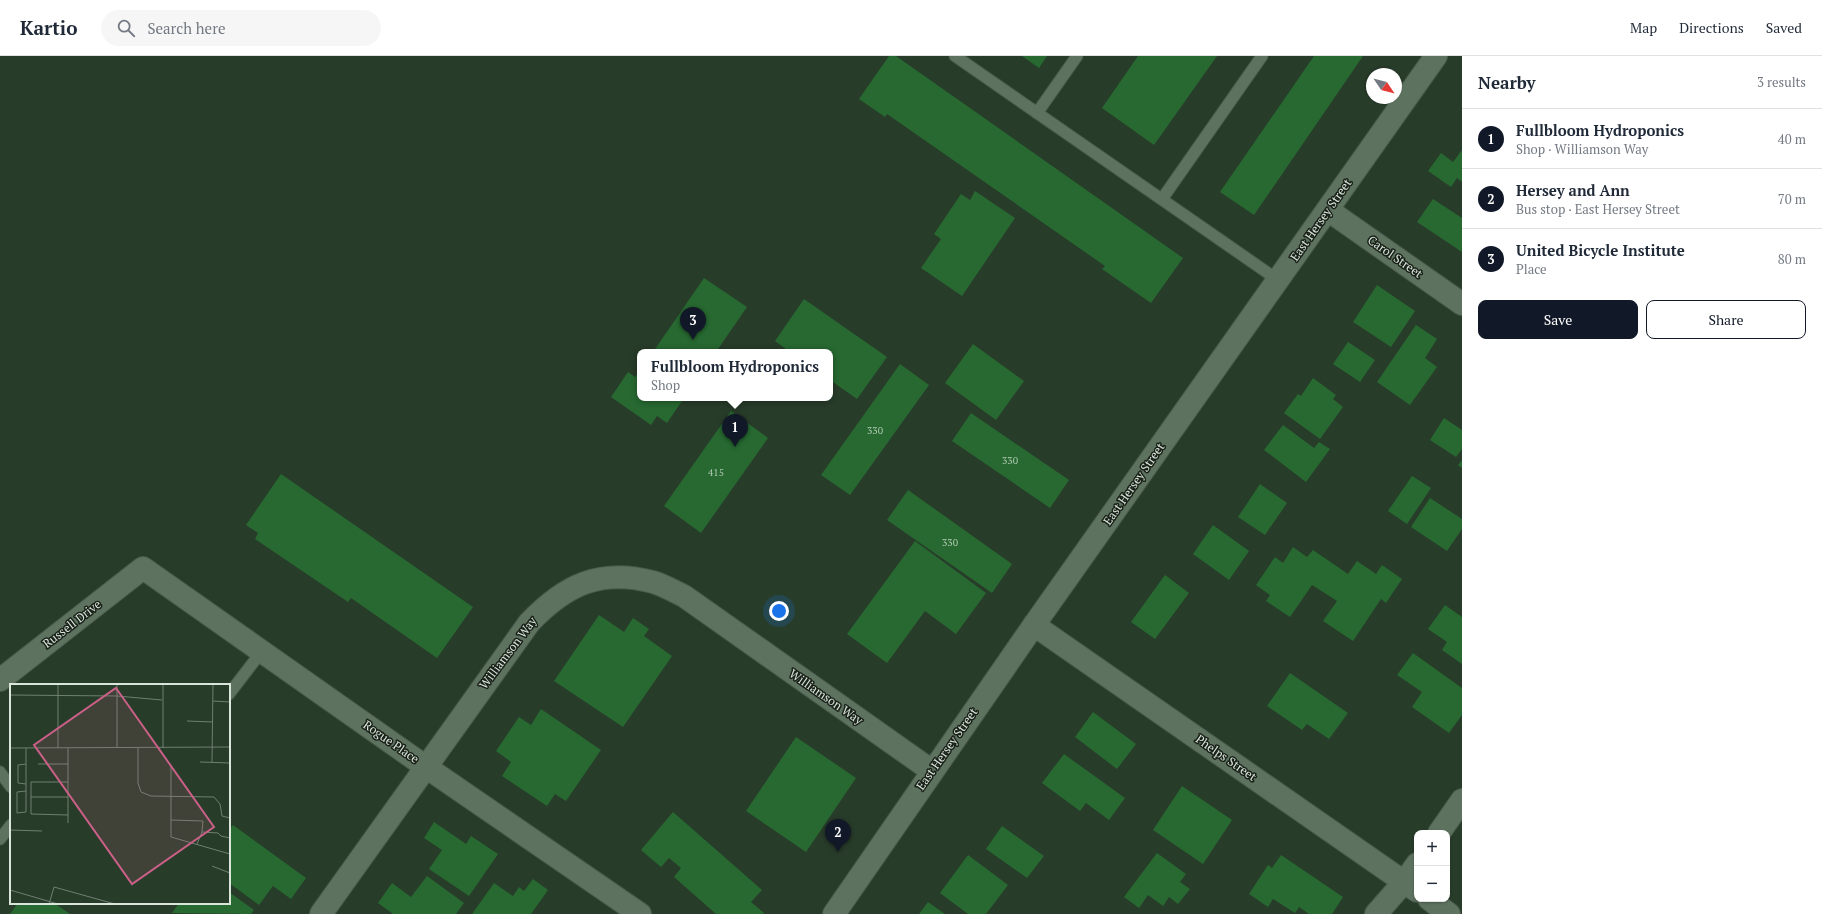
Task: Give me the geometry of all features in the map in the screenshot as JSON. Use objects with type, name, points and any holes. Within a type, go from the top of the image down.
[{"type":"street","name":"East Hersey Street","points":[[834,914],[1034,625],[1436,56]]},
{"type":"street","name":"Carol Street","points":[[1328,210],[1462,304]]},
{"type":"street","name":"Rogue Place","points":[[143,568],[426,767],[640,914]]},
{"type":"street","name":"Russell Drive","points":[[0,680],[143,568]]},
{"type":"street","name":"Williamson Way","points":[[321,914],[528,623],[547,604],[572,588],[602,577],[629,577],[654,582],[684,596],[932,771]]},
{"type":"street","name":"Phelps Street","points":[[1034,625],[1411,886]]},
{"type":"street","points":[[1441,830],[1462,800]]},
{"type":"street","points":[[1376,914],[1411,886],[1416,866]]},
{"type":"street","points":[[1433,902],[1449,914]]},
{"type":"lane","points":[[956,56],[1278,280]]},
{"type":"lane","points":[[1037,113],[1077,56]]},
{"type":"lane","points":[[1162,199],[1262,56]]},
{"type":"lane","points":[[230,693],[262,651]]},
{"type":"lane","points":[[0,772],[10,786]]},
{"type":"lane","points":[[0,839],[10,826]]},
{"type":"building","points":[[889,56],[896,56],[1183,258],[1151,303],[1102,269],[1105,266],[887,114],[885,117],[859,99]]},
{"type":"building","points":[[1022,56],[1047,56],[1039,68]]},
{"type":"building","points":[[1138,56],[1217,56],[1154,145],[1102,108]]},
{"type":"building","points":[[1314,56],[1363,56],[1254,215],[1220,192]]},
{"type":"building","points":[[1462,150],[1462,182],[1457,178],[1451,187],[1428,171],[1441,153],[1453,162]]},
{"type":"building","points":[[975,191],[1015,218],[962,296],[921,268],[941,239],[934,234],[961,194],[970,200]]},
{"type":"building","points":[[1433,199],[1462,218],[1462,252],[1417,222]]},
{"type":"building","points":[[704,278],[747,307],[718,349],[655,349]]},
{"type":"building","points":[[1377,285],[1415,311],[1391,347],[1353,322]]},
{"type":"building","points":[[804,299],[887,357],[857,399],[833,382],[833,349],[786,349],[775,341]]},
{"type":"building","points":[[1416,325],[1437,339],[1425,358],[1437,367],[1410,405],[1377,382]]},
{"type":"building","points":[[1348,342],[1375,360],[1360,382],[1333,364]]},
{"type":"building","points":[[973,344],[1024,381],[996,420],[945,383]]},
{"type":"building","points":[[900,364],[929,385],[850,495],[821,475]]},
{"type":"building","points":[[628,372],[635,377],[637,374],[637,401],[682,401],[667,423],[657,416],[651,425],[611,397]]},
{"type":"building","points":[[1313,378],[1336,395],[1333,399],[1343,407],[1320,439],[1284,413],[1298,394],[1301,396]]},
{"type":"building","points":[[731,411],[768,438],[701,533],[664,506]]},
{"type":"building","points":[[971,413],[1069,480],[1050,508],[952,441]]},
{"type":"building","points":[[1444,418],[1462,430],[1462,449],[1456,457],[1430,440]]},
{"type":"building","points":[[1283,425],[1314,448],[1319,442],[1330,449],[1306,482],[1264,450]]},
{"type":"building","points":[[1462,460],[1462,468],[1458,465]]},
{"type":"building","points":[[281,474],[473,607],[437,658],[351,598],[348,602],[255,539],[258,533],[246,525]]},
{"type":"building","points":[[1412,476],[1431,488],[1407,524],[1388,511]]},
{"type":"building","points":[[1260,484],[1287,503],[1265,535],[1238,517]]},
{"type":"building","points":[[908,490],[1012,564],[992,593],[887,520]]},
{"type":"building","points":[[1430,498],[1462,519],[1462,529],[1447,551],[1411,527]]},
{"type":"building","points":[[1213,525],[1249,551],[1229,580],[1193,554]]},
{"type":"building","points":[[915,541],[986,593],[956,634],[925,611],[887,663],[847,634]]},
{"type":"building","points":[[1293,547],[1307,557],[1313,550],[1348,574],[1357,561],[1376,574],[1382,565],[1402,579],[1386,603],[1381,599],[1353,641],[1323,621],[1337,601],[1312,585],[1290,617],[1266,601],[1270,595],[1256,585],[1275,557],[1283,563]]},
{"type":"building","points":[[1165,575],[1189,593],[1155,639],[1131,622]]},
{"type":"building","points":[[1445,605],[1462,617],[1462,664],[1442,650],[1447,642],[1428,629]]},
{"type":"building","points":[[599,615],[624,632],[633,618],[649,629],[644,636],[672,656],[623,727],[554,681]]},
{"type":"building","points":[[1413,653],[1462,688],[1462,715],[1449,733],[1412,707],[1422,692],[1397,675]]},
{"type":"building","points":[[1290,673],[1348,713],[1329,739],[1307,724],[1302,730],[1267,706]]},
{"type":"building","points":[[541,709],[601,750],[566,801],[555,794],[547,806],[502,776],[511,762],[496,751],[519,717],[531,725]]},
{"type":"building","points":[[1093,712],[1136,744],[1117,769],[1075,737]]},
{"type":"building","points":[[796,737],[856,778],[806,852],[746,811]]},
{"type":"building","points":[[1064,754],[1125,798],[1109,820],[1086,803],[1080,811],[1042,783]]},
{"type":"building","points":[[1182,786],[1232,820],[1203,864],[1153,830]]},
{"type":"building","points":[[673,812],[762,890],[751,902],[764,913],[763,914],[716,914],[674,877],[681,868],[669,858],[661,867],[641,850]]},
{"type":"building","points":[[434,822],[466,844],[471,836],[498,854],[469,896],[429,869],[442,850],[424,838]]},
{"type":"building","points":[[233,825],[306,878],[291,899],[273,886],[259,905],[230,884],[230,829]]},
{"type":"building","points":[[1002,826],[1044,856],[1027,878],[986,849]]},
{"type":"building","points":[[1157,853],[1186,874],[1180,882],[1190,889],[1178,904],[1169,897],[1163,906],[1148,895],[1139,908],[1124,897]]},
{"type":"building","points":[[968,855],[1008,885],[986,914],[968,914],[940,893]]},
{"type":"building","points":[[1281,855],[1343,897],[1332,914],[1309,914],[1299,907],[1295,913],[1273,899],[1268,907],[1249,894],[1268,865],[1272,868]]},
{"type":"building","points":[[427,876],[464,903],[456,914],[393,914],[378,903],[392,883],[411,897]]},
{"type":"building","points":[[533,879],[548,890],[531,914],[472,914],[494,883],[513,896],[519,887],[524,891]]},
{"type":"building","points":[[230,893],[254,910],[251,914],[172,913],[178,904],[230,904]]},
{"type":"building","points":[[928,902],[945,914],[919,914]]},
{"type":"building","points":[[17,904],[55,904],[70,914],[10,914]]},
{"type":"place","name":"United Bicycle Institute","points":[[693,340]]},
{"type":"place","name":"Fullbloom Hydroponics","points":[[735,447]]},
{"type":"place","name":"Hersey and Ann","points":[[838,852]]}]
